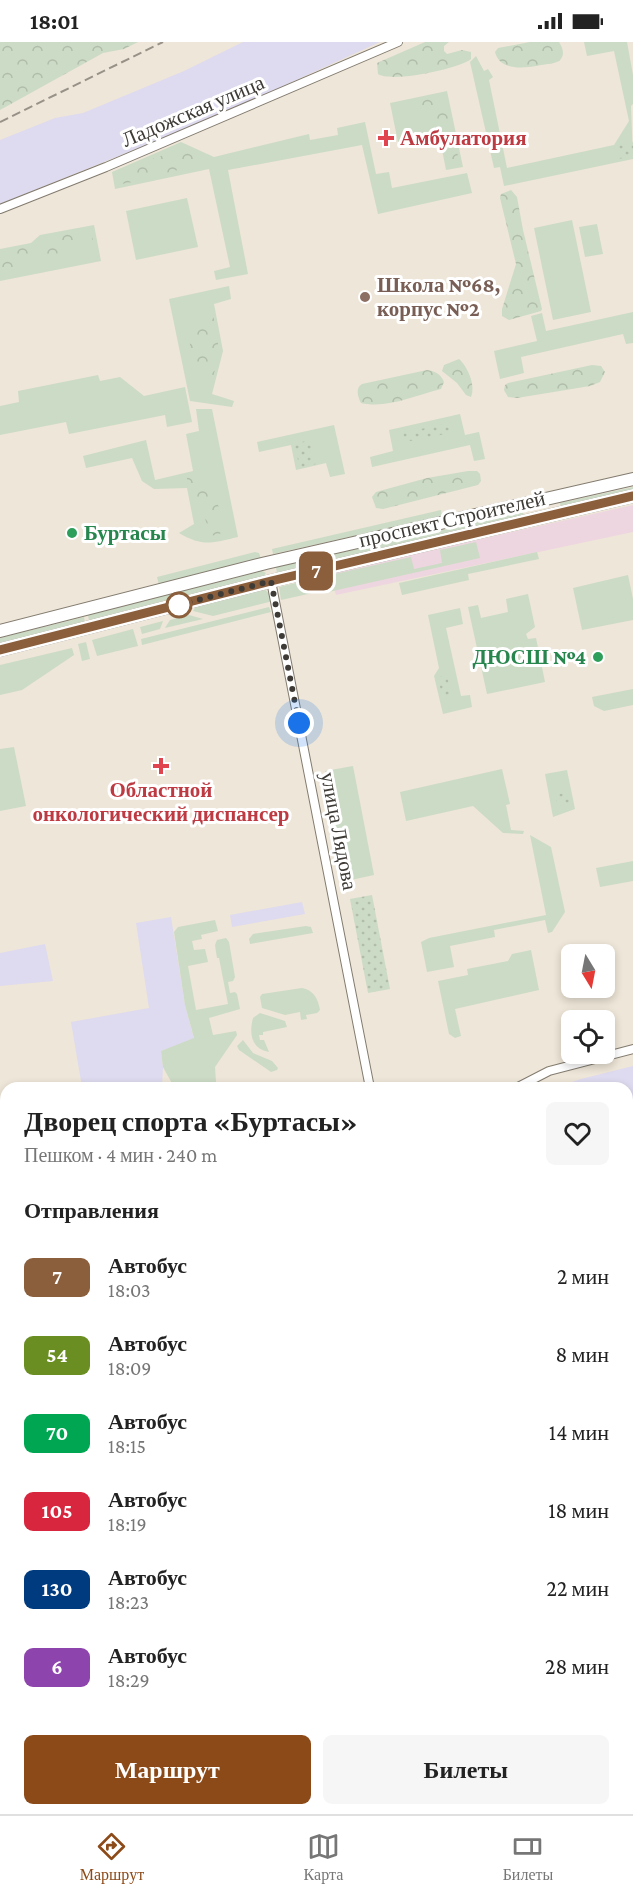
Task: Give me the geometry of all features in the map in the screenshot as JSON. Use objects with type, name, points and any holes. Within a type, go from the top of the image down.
[{"type":"main road","name":"проспект Строителей","points":[[0,631],[267,563],[633,479]]},
{"type":"main road","name":"проспект Строителей","points":[[0,650],[271,581],[633,496]]},
{"type":"street","name":"Ладожская улица","points":[[0,209],[179,137],[398,42]]},
{"type":"street","name":"улица Лядова","points":[[271,581],[369,1082]]},
{"type":"street","points":[[528,1082],[549,1071],[633,1049]]},
{"type":"shaded area","points":[[243,42],[380,42],[208,120],[0,204],[0,140],[55,118],[83,113],[184,71]]},
{"type":"shaded area","points":[[633,505],[633,532],[336,595],[330,573]]},
{"type":"shaded area","points":[[302,902],[305,914],[232,927],[230,915]]},
{"type":"shaded area","points":[[171,917],[185,1005],[194,1039],[161,1051],[162,1082],[81,1082],[71,1022],[149,1008],[136,923]]},
{"type":"shaded area","points":[[45,944],[53,981],[0,986],[0,953]]},
{"type":"shaded area","points":[[633,1066],[633,1082],[572,1082]]},
{"type":"green space","points":[[0,42],[138,42],[124,49],[103,53],[0,110]]},
{"type":"green space","points":[[425,42],[449,42],[444,46],[447,54],[462,50],[471,52],[471,59],[453,67],[425,74],[396,77],[378,74],[377,63]]},
{"type":"green space","points":[[530,42],[559,42],[563,56],[551,64],[514,67],[502,63],[495,52],[498,48]]},
{"type":"green space","points":[[584,42],[627,42],[633,75],[633,104],[631,106],[633,159],[504,186],[500,167],[494,168],[470,62],[476,56],[484,71],[488,69],[493,77],[489,80],[507,168],[614,145],[629,121],[614,51],[587,56]]},
{"type":"green space","points":[[447,91],[463,167],[446,170],[440,139],[399,147],[390,103]]},
{"type":"green space","points":[[435,96],[445,100],[446,103],[458,157],[454,162],[447,158],[440,136],[417,102]]},
{"type":"green space","points":[[365,122],[376,174],[389,172],[392,188],[467,173],[472,193],[378,214],[362,145],[228,170],[248,274],[216,280],[214,271],[230,267],[209,169],[115,189],[112,172],[181,142],[214,157],[309,134],[310,140],[338,135],[337,128]]},
{"type":"green space","points":[[633,142],[633,156],[618,159],[616,146]]},
{"type":"green space","points":[[180,149],[187,149],[198,154],[200,160],[178,170],[128,183],[121,184],[116,181],[118,173],[122,170]]},
{"type":"green space","points":[[511,190],[517,197],[542,309],[509,320],[502,316],[502,309],[516,264],[500,198],[501,194]]},
{"type":"green space","points":[[187,198],[198,247],[136,260],[126,211]]},
{"type":"green space","points":[[572,220],[591,312],[553,320],[534,228]]},
{"type":"green space","points":[[597,224],[603,254],[585,257],[579,227]]},
{"type":"green space","points":[[94,225],[101,261],[0,281],[0,249],[31,243],[40,235]]},
{"type":"green space","points":[[87,229],[93,233],[90,244],[74,244],[51,257],[0,273],[0,252],[33,246],[49,236]]},
{"type":"green space","points":[[229,286],[231,299],[214,304],[223,351],[212,394],[234,401],[232,407],[190,401],[169,299]]},
{"type":"green space","points":[[203,309],[208,309],[213,316],[218,342],[213,378],[210,380],[204,378],[195,367],[190,344],[192,327]]},
{"type":"green space","points":[[633,312],[633,343],[626,344],[623,334],[521,357],[524,373],[500,379],[494,351],[537,341],[531,316],[542,313],[546,331]]},
{"type":"green space","points":[[459,359],[470,377],[471,397],[466,395],[457,383],[442,371],[444,365]]},
{"type":"green space","points":[[592,365],[601,366],[605,372],[600,382],[590,386],[517,398],[508,397],[504,390],[508,383]]},
{"type":"green space","points":[[427,370],[441,377],[444,382],[441,389],[391,403],[361,403],[358,390],[362,384]]},
{"type":"green space","points":[[98,375],[100,381],[120,377],[144,396],[185,387],[192,422],[167,427],[165,415],[69,434],[66,422],[0,435],[0,406],[19,402],[18,391]]},
{"type":"green space","points":[[196,409],[212,409],[238,537],[201,542],[179,533],[194,524],[187,488],[154,489],[142,481],[132,458],[86,468],[83,456],[146,440],[155,480],[193,471],[186,434],[199,431]]},
{"type":"green space","points":[[460,414],[465,435],[479,432],[485,459],[474,461],[470,445],[372,467],[370,457],[393,451],[389,430]]},
{"type":"green space","points":[[448,423],[450,433],[405,442],[403,433]]},
{"type":"green space","points":[[334,425],[345,474],[330,477],[326,463],[296,470],[291,445],[259,452],[257,442]]},
{"type":"green space","points":[[310,440],[316,464],[300,468],[294,444]]},
{"type":"green space","points":[[477,471],[480,474],[481,481],[478,485],[383,509],[376,508],[372,497],[376,492],[427,478]]},
{"type":"green space","points":[[195,475],[210,493],[225,520],[226,527],[218,536],[211,535],[194,489],[187,482],[187,478]]},
{"type":"green space","points":[[633,487],[633,493],[561,508],[560,503]]},
{"type":"green space","points":[[441,510],[442,516],[273,554],[272,549]]},
{"type":"green space","points":[[523,512],[524,517],[277,573],[276,567]]},
{"type":"green space","points":[[476,542],[480,558],[324,593],[321,577],[411,557],[414,569],[442,563],[440,550]]},
{"type":"green space","points":[[255,552],[259,553],[261,559],[159,585],[157,577]]},
{"type":"green space","points":[[537,552],[539,559],[468,574],[469,580],[402,595],[399,583]]},
{"type":"green space","points":[[262,571],[266,573],[263,577],[89,621],[88,615]]},
{"type":"green space","points":[[628,575],[633,599],[633,620],[582,630],[573,588]]},
{"type":"green space","points":[[313,579],[317,592],[281,600],[279,587]]},
{"type":"green space","points":[[264,589],[273,601],[213,616],[193,611],[196,606]]},
{"type":"green space","points":[[528,594],[535,627],[526,634],[528,639],[536,638],[545,682],[487,694],[468,607],[478,605],[481,618],[508,612],[506,599]]},
{"type":"green space","points":[[269,607],[271,612],[142,645],[141,639]]},
{"type":"green space","points":[[460,608],[463,624],[446,628],[461,696],[470,695],[472,707],[443,714],[434,676],[439,668],[428,615]]},
{"type":"green space","points":[[189,615],[203,619],[165,628],[170,620]]},
{"type":"green space","points":[[84,617],[85,623],[0,644],[0,638]]},
{"type":"green space","points":[[163,621],[160,629],[142,634],[140,627]]},
{"type":"green space","points":[[133,629],[138,646],[97,656],[92,640]]},
{"type":"green space","points":[[86,642],[90,659],[82,661],[78,644]]},
{"type":"green space","points":[[72,648],[74,655],[22,690],[0,695],[0,665]]},
{"type":"green space","points":[[447,675],[451,694],[442,696],[438,677]]},
{"type":"green space","points":[[633,689],[633,705],[604,711],[594,706],[592,697]]},
{"type":"green space","points":[[14,747],[26,806],[0,811],[0,749]]},
{"type":"green space","points":[[353,766],[374,875],[346,881],[325,771]]},
{"type":"green space","points":[[502,769],[510,804],[506,805],[511,830],[524,831],[523,834],[503,833],[473,806],[406,821],[400,792]]},
{"type":"green space","points":[[567,770],[575,809],[553,817],[545,774]]},
{"type":"green space","points":[[569,792],[571,803],[558,806],[555,795]]},
{"type":"green space","points":[[530,835],[551,847],[565,912],[552,932],[548,933],[545,920],[494,930],[495,937],[450,946],[454,967],[427,972],[421,942],[429,938],[546,915]]},
{"type":"green space","points":[[633,861],[633,881],[600,887],[596,868]]},
{"type":"green space","points":[[372,895],[390,989],[368,993],[350,899]]},
{"type":"green space","points":[[215,920],[218,931],[201,935],[202,939],[192,941],[194,950],[205,949],[208,962],[188,966],[196,1010],[228,1004],[215,945],[217,940],[226,938],[229,942],[235,977],[233,981],[228,982],[230,993],[237,994],[240,1009],[209,1018],[213,1035],[236,1031],[237,1035],[215,1067],[216,1082],[171,1082],[163,1067],[161,1051],[194,1038],[185,1005],[174,932],[178,927]]},
{"type":"green space","points":[[311,927],[313,933],[250,944],[249,939],[253,934]]},
{"type":"green space","points":[[531,950],[539,990],[455,1009],[461,1036],[455,1038],[449,1034],[438,981],[468,975],[467,969],[508,961],[512,954]]},
{"type":"green space","points":[[302,988],[314,995],[320,1010],[317,1013],[306,1015],[307,1019],[301,1020],[300,1012],[285,1015],[262,1008],[260,997],[262,994]]},
{"type":"green space","points":[[260,1013],[285,1021],[287,1027],[259,1035],[269,1052],[258,1048],[253,1040],[251,1029],[253,1018]]},
{"type":"green space","points":[[243,1040],[253,1053],[272,1061],[278,1068],[277,1070],[271,1072],[239,1050],[237,1046]]},
{"type":"railway","points":[[0,122],[163,42]]},
{"type":"bus line","name":"7","points":[[0,650],[271,581],[633,496]]},
{"type":"place","name":"Амбулатория","points":[[386,138]]},
{"type":"place","name":"Школа №68, корпус №2","points":[[365,297]]},
{"type":"place","name":"Буртасы","points":[[72,533]]},
{"type":"place","name":"ДЮСШ №4","points":[[598,657]]},
{"type":"place","name":"Областной онкологический диспансер","points":[[161,766]]},
{"type":"route","points":[[179,605],[271,581],[299,723]]}]
